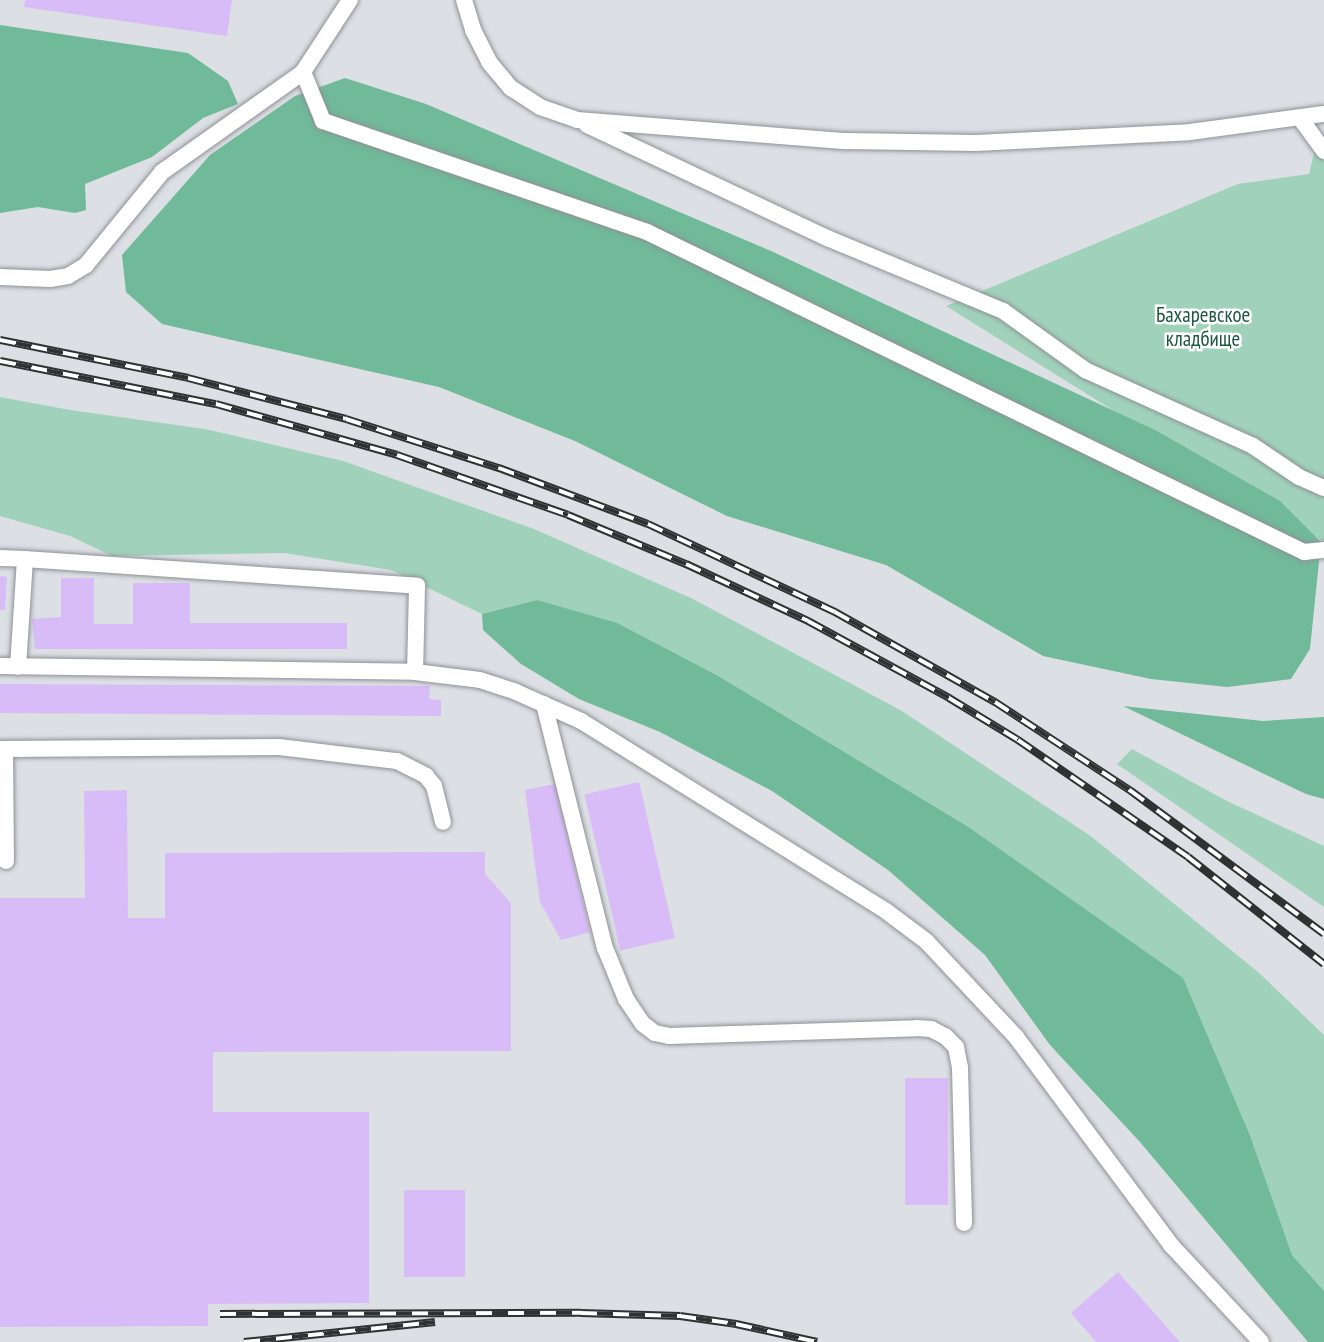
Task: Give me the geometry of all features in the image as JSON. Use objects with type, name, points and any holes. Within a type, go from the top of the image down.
[{"type":"lane","points":[[0,277],[50,279],[68,276],[86,265],[162,172],[303,72],[351,0]]},
{"type":"lane","points":[[464,0],[473,30],[489,62],[511,88],[541,107],[577,120],[827,238],[1003,311],[1085,370],[1253,446],[1299,477],[1324,488]]},
{"type":"lane","points":[[303,72],[323,121],[647,232],[1304,552],[1324,550]]},
{"type":"lane","points":[[577,120],[846,141],[976,143],[1190,132],[1324,114]]},
{"type":"lane","points":[[1300,118],[1324,152]]},
{"type":"lane","points":[[0,558],[417,586],[415,672]]},
{"type":"lane","points":[[18,667],[25,559]]},
{"type":"lane","points":[[0,666],[415,672],[480,680],[544,704],[616,741],[886,911],[926,941],[1016,1037],[1171,1245],[1261,1342]]},
{"type":"lane","points":[[544,704],[605,948],[626,999],[643,1024],[655,1033],[669,1036],[917,1028],[931,1029],[945,1036],[956,1047],[960,1068],[964,1223]]},
{"type":"lane","points":[[6,860],[3,749],[279,747],[397,761],[426,776],[434,786],[443,822]]},
{"type":"green space","points":[[0,25],[188,53],[228,81],[238,104],[203,118],[152,157],[85,184],[86,210],[75,213],[38,207],[0,213]]},
{"type":"green space","points":[[345,78],[426,104],[771,251],[1155,430],[1280,501],[1321,542],[1310,649],[1291,679],[1227,687],[1151,679],[1043,656],[886,565],[727,516],[575,441],[439,387],[162,324],[126,292],[122,255],[210,155],[295,96]]},
{"type":"green space","name":"Бахаревское кладбище","points":[[1324,135],[1324,542],[946,306],[1238,184],[1309,174],[1318,136]]},
{"type":"green space","points":[[0,397],[205,429],[343,461],[534,529],[693,599],[902,711],[1092,837],[1258,972],[1324,1035],[1324,1291],[1292,1255],[1251,1138],[967,826],[720,677],[537,600],[482,614],[391,570],[284,553],[112,556],[70,536],[0,516]]},
{"type":"green space","points":[[537,600],[617,623],[720,677],[967,826],[1183,978],[1251,1138],[1292,1255],[1324,1291],[1324,1342],[1308,1342],[1140,1142],[1050,1045],[985,955],[888,870],[772,791],[660,732],[579,699],[521,664],[483,630],[482,614]]},
{"type":"green space","points":[[1123,706],[1263,721],[1324,717],[1324,799],[1306,794]]},
{"type":"green space","points":[[1132,749],[1225,800],[1324,846],[1324,907],[1117,764]]},
{"type":"building","points":[[25,0],[232,0],[227,36],[24,7]]},
{"type":"building","points":[[0,576],[7,577],[5,610],[0,610]]},
{"type":"building","points":[[61,578],[94,578],[94,624],[133,624],[133,583],[190,583],[190,623],[347,623],[347,649],[35,649],[32,619],[61,617]]},
{"type":"building","points":[[0,684],[430,686],[429,699],[441,700],[441,716],[0,713]]},
{"type":"building","points":[[639,782],[675,938],[620,950],[584,795]]},
{"type":"building","points":[[555,784],[590,932],[561,940],[540,902],[525,790]]},
{"type":"building","points":[[127,790],[128,918],[165,918],[165,853],[485,852],[485,874],[511,903],[511,1051],[213,1052],[213,1112],[369,1112],[369,1303],[208,1304],[208,1326],[0,1327],[0,898],[85,898],[84,791]]},
{"type":"building","points":[[905,1078],[948,1078],[948,1205],[905,1205]]},
{"type":"building","points":[[404,1190],[465,1190],[465,1277],[404,1277]]},
{"type":"building","points":[[1118,1272],[1180,1342],[1096,1342],[1071,1313]]},
{"type":"railway","points":[[0,340],[188,378],[346,419],[499,468],[648,524],[835,612],[995,702],[1131,791],[1324,934]]},
{"type":"railway","points":[[0,361],[216,404],[397,455],[568,515],[686,564],[808,621],[949,698],[1018,740],[1188,857],[1324,964]]},
{"type":"railway","points":[[220,1314],[581,1313],[680,1316],[736,1324],[817,1342]]},
{"type":"railway","points":[[244,1342],[435,1322]]}]
